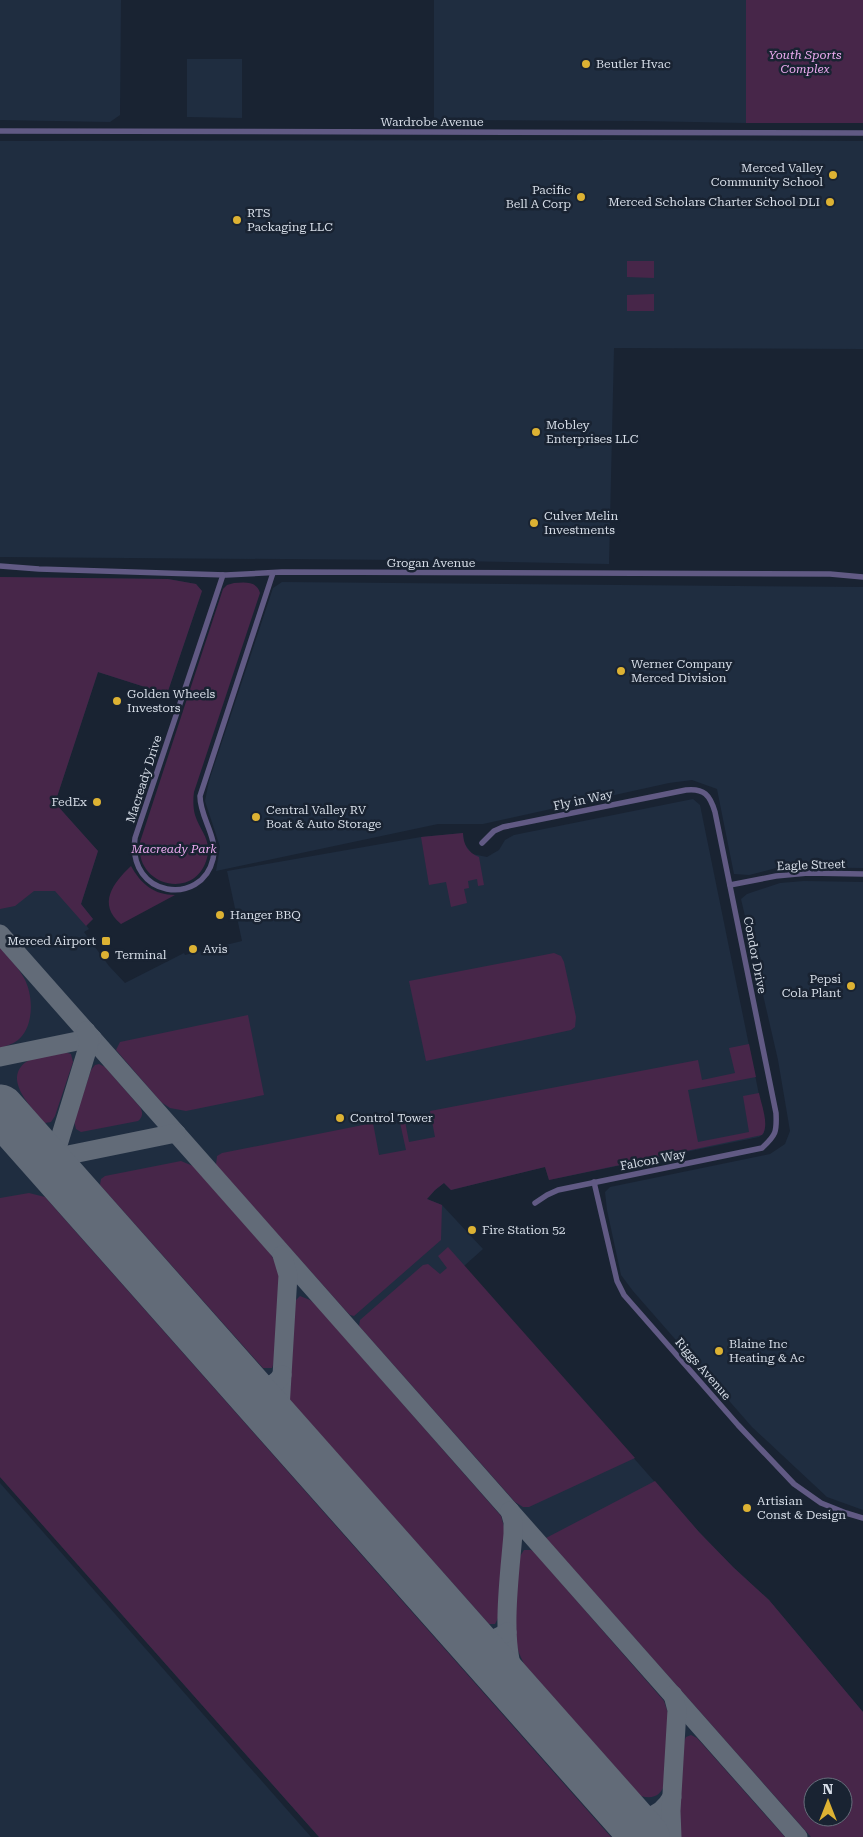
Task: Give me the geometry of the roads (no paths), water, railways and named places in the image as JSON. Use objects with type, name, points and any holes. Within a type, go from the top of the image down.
[{"type":"street","name":"Wardrobe Avenue","points":[[0,131],[863,133]]},
{"type":"street","name":"Grogan Avenue","points":[[0,566],[39,569],[223,574],[820,574],[863,577]]},
{"type":"street","name":"Macready Drive","points":[[223,574],[135,838],[135,858],[140,870],[146,880],[157,887],[182,888],[197,883],[212,864],[214,845],[201,811],[200,796],[273,573]]},
{"type":"street","name":"Fly in Way","points":[[482,843],[503,827],[693,789]]},
{"type":"street","name":"Condor Drive","points":[[693,789],[705,793],[712,800],[776,1114],[777,1127],[774,1136]]},
{"type":"street","name":"Eagle Street","points":[[730,885],[776,876],[808,873],[863,874]]},
{"type":"street","name":"Falcon Way","points":[[535,1203],[558,1190],[762,1148],[774,1136]]},
{"type":"street","name":"Riggs Avenue","points":[[594,1182],[617,1281],[624,1294],[738,1424],[794,1484],[821,1503],[863,1518]]},
{"type":"place","name":"Beutler Hvac","points":[[586,64]]},
{"type":"place","name":"Merced Valley Community School","points":[[833,175]]},
{"type":"place","name":"Pacific Bell A Corp","points":[[581,197]]},
{"type":"place","name":"Merced Scholars Charter School DLI","points":[[830,202]]},
{"type":"place","name":"RTS Packaging LLC","points":[[237,220]]},
{"type":"place","name":"Mobley Enterprises LLC","points":[[536,432]]},
{"type":"place","name":"Culver Melin Investments","points":[[534,523]]},
{"type":"place","name":"Werner Company Merced Division","points":[[621,671]]},
{"type":"place","name":"Golden Wheels Investors","points":[[117,701]]},
{"type":"place","name":"FedEx","points":[[97,802]]},
{"type":"place","name":"Central Valley RV Boat & Auto Storage","points":[[256,817]]},
{"type":"place","name":"Hanger BBQ","points":[[220,915]]},
{"type":"place","name":"Merced Airport","points":[[106,941]]},
{"type":"place","name":"Avis","points":[[193,949]]},
{"type":"place","name":"Terminal","points":[[105,955]]},
{"type":"place","name":"Pepsi Cola Plant","points":[[851,986]]},
{"type":"place","name":"Control Tower","points":[[340,1118]]},
{"type":"place","name":"Fire Station 52","points":[[472,1230]]},
{"type":"place","name":"Blaine Inc Heating & Ac","points":[[719,1351]]},
{"type":"place","name":"Artisian Const & Design","points":[[747,1508]]},
{"type":"park label","name":"Youth Sports Complex","points":[[805,62]]},
{"type":"park label","name":"Macready Park","points":[[174,849]]}]
